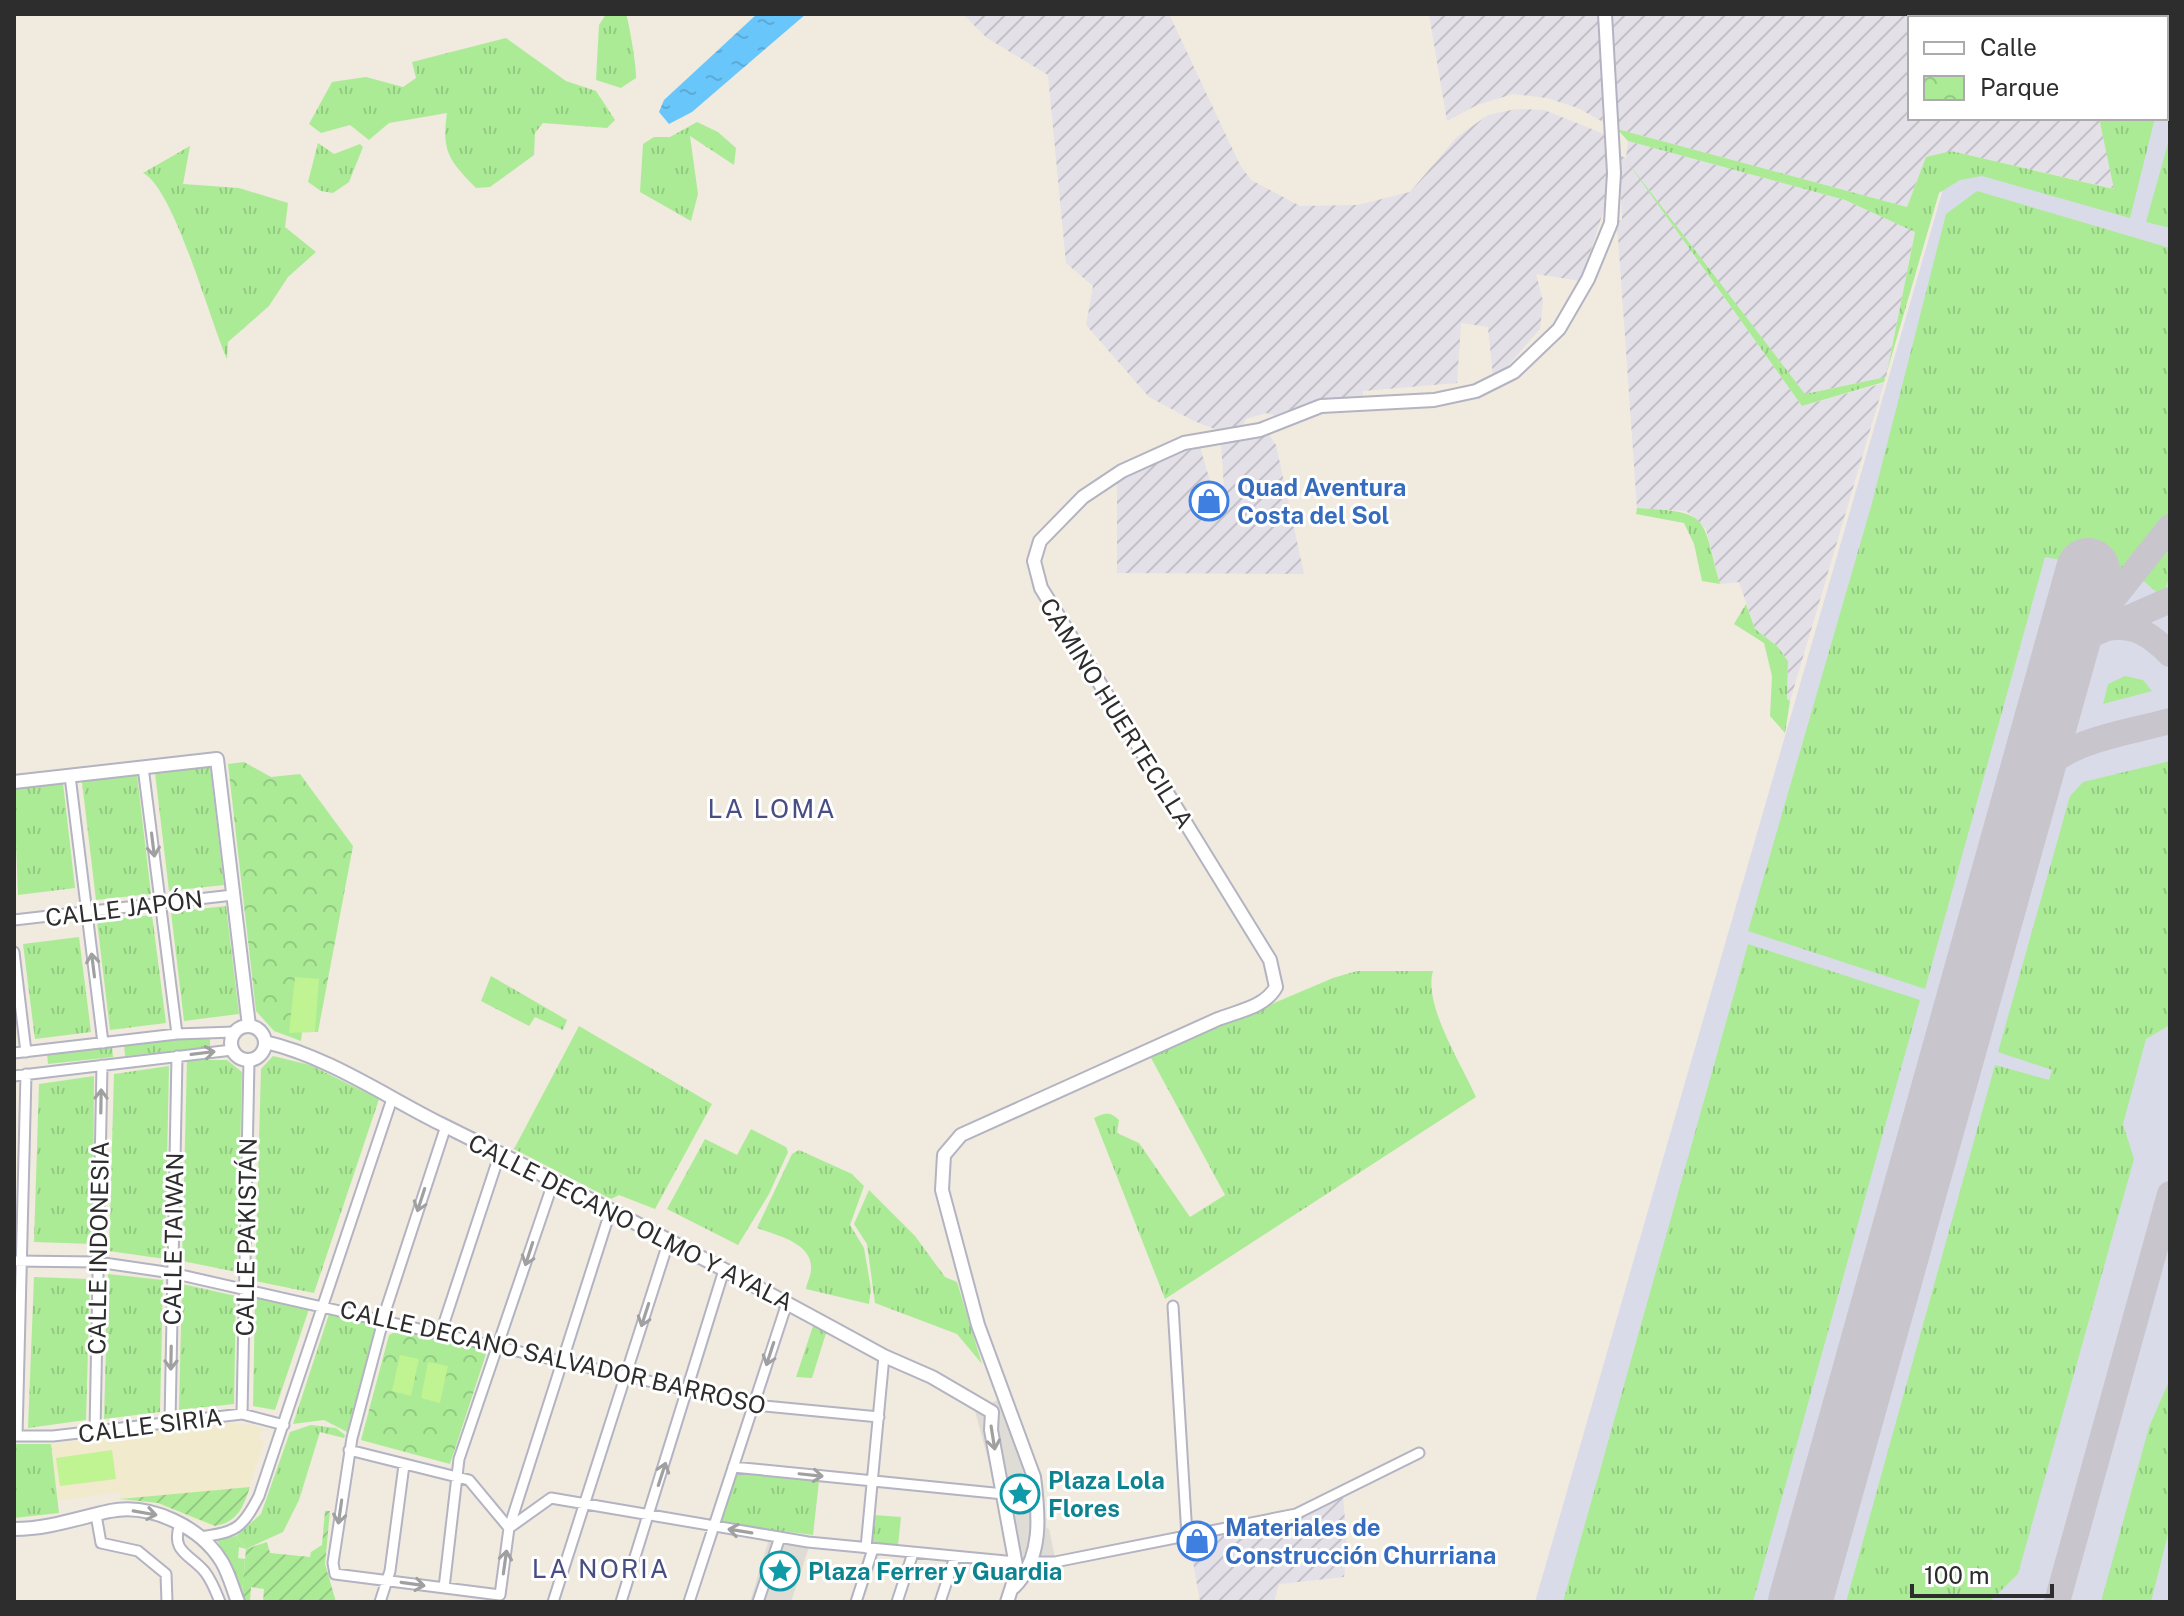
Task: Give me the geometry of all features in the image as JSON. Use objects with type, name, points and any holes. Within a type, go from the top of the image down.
[{"type":"street","name":"CAMINO HUERTECILLA","points":[[1009,1407],[963,1277],[942,1190],[944,1155],[961,1135],[1218,1019],[1259,1004],[1270,998],[1276,987],[1270,960],[1041,588],[1034,561],[1040,541],[1083,497],[1122,471],[1184,443],[1260,430],[1321,406],[1434,400],[1476,391],[1514,372],[1559,329],[1588,279],[1611,223],[1614,173],[1605,14]]},
{"type":"street","points":[[14,782],[217,759],[249,1026]]},
{"type":"street","points":[[143,767],[177,1034]]},
{"type":"street","points":[[70,776],[103,1043]]},
{"type":"street","name":"CALLE JAPÓN","points":[[14,920],[233,895]]},
{"type":"street","points":[[14,952],[26,1052]]},
{"type":"street","points":[[14,1053],[177,1034],[234,1032],[249,1026],[260,1031],[265,1042],[261,1054],[249,1060],[232,1050],[14,1076]]},
{"type":"street","points":[[232,1050],[234,1032]]},
{"type":"street","name":"CALLE DECANO OLMO Y AYALA","points":[[265,1042],[283,1047],[392,1099],[611,1209],[884,1356],[932,1377],[992,1412]]},
{"type":"street","name":"CALLE TAIWAN","points":[[170,1422],[177,1056]]},
{"type":"street","name":"CALLE PAKISTÁN","points":[[242,1414],[249,1060]]},
{"type":"street","name":"CALLE INDONESIA","points":[[95,1431],[102,1065]]},
{"type":"street","points":[[16,1436],[18,1261],[26,1074]]},
{"type":"street","points":[[200,1537],[230,1533],[246,1522],[259,1496],[392,1099]]},
{"type":"street","points":[[446,1126],[383,1319],[349,1450],[333,1563],[335,1574],[444,1588],[468,1597],[500,1595],[509,1528],[611,1209]]},
{"type":"street","points":[[441,1332],[500,1153]]},
{"type":"street","points":[[444,1588],[459,1459],[554,1180]]},
{"type":"street","points":[[553,1602],[669,1240]]},
{"type":"street","name":"CALLE DECANO SALVADOR BARROSO","points":[[18,1261],[97,1262],[172,1273],[245,1287],[754,1405],[879,1417]]},
{"type":"street","points":[[621,1602],[724,1270]]},
{"type":"street","points":[[689,1602],[787,1303]]},
{"type":"street","points":[[1173,1306],[1187,1536]]},
{"type":"street","points":[[856,1602],[869,1549],[871,1482],[884,1356]]},
{"type":"street","points":[[1007,1602],[1014,1587],[1028,1573],[1032,1562],[1038,1505],[1034,1477],[1009,1407],[992,1412],[991,1430],[1016,1562],[1014,1587]]},
{"type":"street","name":"CALLE SIRIA","points":[[16,1436],[95,1431],[242,1414],[284,1425]]},
{"type":"street","points":[[349,1450],[469,1480],[509,1528]]},
{"type":"street","points":[[1032,1562],[1055,1562],[1296,1514],[1419,1453]]},
{"type":"street","points":[[380,1602],[388,1581],[404,1465]]},
{"type":"street","points":[[733,1467],[1004,1494]]},
{"type":"street","points":[[509,1528],[551,1498],[780,1537],[869,1549],[1016,1562]]},
{"type":"street","points":[[14,1529],[41,1529],[114,1510],[140,1511],[180,1524],[200,1537],[222,1562],[238,1602]]},
{"type":"street","points":[[96,1515],[101,1543],[138,1551],[166,1574],[167,1602]]},
{"type":"street","points":[[180,1524],[176,1540],[181,1552],[206,1574],[220,1602]]},
{"type":"street","points":[[758,1602],[780,1537]]},
{"type":"street","points":[[897,1602],[913,1553]]},
{"type":"street","points":[[940,1602],[955,1557]]},
{"type":"shaded area","points":[[963,14],[1169,14],[1240,165],[1251,180],[1300,206],[1358,205],[1410,192],[1457,137],[1488,115],[1516,109],[1544,110],[1604,134],[1609,172],[1605,206],[1581,281],[1536,274],[1543,301],[1540,329],[1504,370],[1493,376],[1488,327],[1461,323],[1457,383],[1363,391],[1363,396],[1321,399],[1276,416],[1266,413],[1246,419],[1242,427],[1220,431],[1194,421],[1149,397],[1086,325],[1093,286],[1066,263],[1048,75],[987,38]]},
{"type":"shaded area","points":[[1429,14],[1598,14],[1603,122],[1578,108],[1547,98],[1513,94],[1477,105],[1447,121]]},
{"type":"shaded area","points":[[1611,14],[2075,14],[1908,16],[1908,120],[2099,120],[2115,189],[1951,151],[1926,157],[1907,207],[1617,129]]},
{"type":"shaded area","points":[[2170,68],[2170,1602],[1535,1602],[1950,165],[2127,212],[2154,120],[2168,120]]},
{"type":"shaded area","points":[[1628,141],[1845,200],[1915,231],[1886,377],[1805,394],[1649,192],[1802,406],[1884,383],[1790,701],[1787,699],[1788,661],[1777,646],[1755,629],[1739,582],[1720,584],[1706,529],[1686,511],[1637,508],[1618,236],[1614,223],[1622,220],[1619,155],[1626,158]]},
{"type":"shaded area","points":[[1269,435],[1276,445],[1304,574],[1117,573],[1117,481],[1164,458],[1200,447],[1213,491],[1224,487],[1221,444]]},
{"type":"shaded area","name":"Plaza Lola Flores","points":[[1000,1399],[1013,1405],[1043,1482],[1046,1528],[1049,1529],[1055,1558],[1055,1565],[1039,1567],[1022,1586],[975,1411]]},
{"type":"shaded area","points":[[221,1423],[252,1425],[268,1430],[261,1432],[259,1440],[264,1441],[241,1511],[223,1525],[207,1525],[158,1503],[120,1499],[119,1492],[58,1501],[51,1444]]},
{"type":"shaded area","points":[[1343,1495],[1347,1547],[1344,1577],[1279,1584],[1274,1602],[1200,1602],[1189,1539],[1261,1528],[1261,1525]]},
{"type":"shaded area","name":"Plaza Ferrer y Guardia","points":[[768,1542],[809,1547],[791,1602],[750,1602]]},
{"type":"green space","points":[[606,14],[626,14],[629,26],[636,78],[621,88],[596,80],[599,25]]},
{"type":"green space","points":[[506,38],[566,81],[596,91],[615,120],[607,128],[543,123],[535,133],[534,155],[490,187],[476,188],[450,155],[445,137],[447,113],[389,123],[369,140],[350,125],[321,133],[309,124],[332,82],[366,77],[403,87],[416,78],[412,62]]},
{"type":"green space","points":[[2099,120],[2154,120],[2130,218],[1982,176],[1960,180],[1939,193],[1887,371],[1915,232],[1845,200],[1628,141],[1617,129],[1907,207],[1926,157],[1951,151],[2114,189]]},
{"type":"green space","points":[[697,122],[718,132],[736,148],[734,165],[690,136],[698,194],[691,221],[640,192],[643,144],[654,137],[670,137]]},
{"type":"green space","points":[[2170,136],[2170,228],[2146,222]]},
{"type":"green space","points":[[318,143],[334,154],[360,144],[363,147],[349,182],[333,193],[321,191],[308,182]]},
{"type":"green space","points":[[190,146],[183,184],[239,188],[288,203],[285,227],[316,252],[288,277],[269,306],[228,342],[227,359],[179,228],[155,184],[143,173]]},
{"type":"green space","points":[[1626,160],[1805,394],[1885,377],[1884,382],[1802,406]]},
{"type":"green space","points":[[1977,191],[2170,248],[2170,574],[2163,598],[2136,574],[2045,557],[1925,989],[1748,931],[1872,503],[1946,214]]},
{"type":"green space","points":[[1637,508],[1679,512],[1700,522],[1710,544],[1720,584],[1702,581],[1694,544],[1684,523],[1636,514]]},
{"type":"green space","points":[[1746,604],[1755,629],[1777,646],[1788,661],[1787,699],[1790,701],[1785,733],[1770,716],[1772,676],[1764,643],[1734,624]]},
{"type":"green space","points":[[2125,676],[2143,680],[2152,691],[2103,704],[2108,684]]},
{"type":"green space","points":[[2170,761],[2170,1025],[2146,1039],[2123,1124],[2134,1159],[2018,1574],[1989,1602],[1846,1602],[1995,1065],[2049,1080],[2052,1070],[1998,1052],[2070,796],[2083,782]]},
{"type":"green space","points":[[244,762],[271,777],[300,774],[353,846],[318,1032],[302,1032],[301,1041],[274,1031],[256,1011],[228,764]]},
{"type":"green space","points":[[210,767],[224,885],[169,891],[155,773]]},
{"type":"green space","points":[[137,775],[151,894],[96,900],[82,782]]},
{"type":"green space","points":[[63,783],[75,888],[18,895],[14,789]]},
{"type":"green space","points":[[226,906],[239,1014],[184,1021],[171,912]]},
{"type":"green space","points":[[152,915],[166,1023],[110,1030],[97,921]]},
{"type":"green space","points":[[79,937],[91,1032],[35,1039],[23,944]]},
{"type":"green space","points":[[1748,944],[1920,1000],[1753,1602],[1563,1602]]},
{"type":"green space","points":[[1357,971],[1433,971],[1431,985],[1439,1017],[1476,1097],[1165,1299],[1094,1118],[1107,1114],[1119,1120],[1117,1133],[1139,1143],[1190,1217],[1225,1195],[1150,1056],[1333,978]]},
{"type":"green space","points":[[491,976],[567,1020],[563,1030],[535,1017],[529,1026],[481,1001]]},
{"type":"green space","points":[[295,977],[319,979],[315,1032],[289,1033]]},
{"type":"green space","points":[[579,1026],[712,1104],[655,1209],[619,1195],[611,1199],[514,1149]]},
{"type":"green space","points":[[210,1035],[210,1047],[125,1056],[124,1044]]},
{"type":"green space","points":[[112,1046],[113,1057],[48,1064],[47,1053]]},
{"type":"green space","points":[[273,1056],[310,1065],[379,1099],[314,1293],[255,1281],[261,1069]]},
{"type":"green space","points":[[187,1060],[227,1060],[242,1072],[237,1272],[182,1261]]},
{"type":"green space","points":[[169,1066],[165,1259],[109,1251],[114,1074]]},
{"type":"green space","points":[[94,1076],[93,1244],[34,1242],[39,1084]]},
{"type":"green space","points":[[751,1129],[786,1147],[788,1152],[769,1194],[738,1245],[667,1209],[705,1139],[737,1155]]},
{"type":"green space","points":[[799,1150],[852,1174],[864,1186],[850,1225],[864,1248],[871,1289],[869,1304],[806,1289],[811,1269],[806,1253],[792,1241],[757,1228],[792,1154]]},
{"type":"green space","points":[[869,1190],[915,1236],[945,1277],[957,1282],[982,1364],[957,1334],[875,1303],[867,1244],[854,1224]]},
{"type":"green space","points":[[108,1274],[163,1280],[160,1412],[104,1419]]},
{"type":"green space","points":[[34,1277],[90,1279],[86,1420],[28,1428]]},
{"type":"green space","points":[[182,1284],[236,1296],[234,1404],[179,1410]]},
{"type":"green space","points":[[255,1297],[309,1309],[275,1410],[253,1406]]},
{"type":"green space","points":[[329,1314],[376,1324],[347,1432],[324,1420],[293,1424]]},
{"type":"green space","points":[[814,1323],[827,1330],[812,1378],[796,1377]]},
{"type":"green space","points":[[399,1330],[487,1351],[450,1464],[361,1440],[389,1335]]},
{"type":"green space","points":[[400,1355],[419,1359],[411,1396],[392,1391]]},
{"type":"green space","points":[[428,1362],[448,1366],[440,1403],[421,1398]]},
{"type":"green space","points":[[2170,1379],[2170,1526],[2151,1602],[2101,1602],[2149,1427]]},
{"type":"green space","points":[[311,1425],[336,1428],[345,1435],[344,1438],[320,1432],[299,1500],[283,1532],[246,1549],[236,1536],[261,1514],[290,1432]]},
{"type":"green space","points":[[14,1444],[51,1444],[59,1513],[14,1518]]},
{"type":"green space","points":[[112,1450],[116,1479],[60,1486],[56,1458]]},
{"type":"green space","points":[[736,1472],[819,1481],[813,1535],[720,1523]]},
{"type":"green space","points":[[250,1487],[234,1517],[215,1526],[158,1503],[120,1499]]},
{"type":"green space","points":[[325,1511],[330,1511],[325,1564],[336,1602],[263,1602],[264,1589],[251,1587],[250,1602],[246,1602],[242,1594],[246,1549],[267,1542],[270,1553],[310,1557],[311,1552],[322,1545]]},
{"type":"green space","points":[[874,1515],[901,1517],[898,1546],[870,1544]]},
{"type":"green space","points":[[236,1536],[246,1549],[239,1547],[238,1558],[245,1559],[242,1594],[217,1540]]},
{"type":"water","points":[[757,14],[806,14],[692,112],[669,124],[659,112],[664,100]]},
{"type":"taxiway","points":[[2062,663],[2170,527]]},
{"type":"taxiway","points":[[2086,637],[2170,600]]},
{"type":"taxiway","points":[[2107,628],[2126,627],[2142,632],[2170,654]]},
{"type":"taxiway","points":[[2029,781],[2077,747],[2170,721]]},
{"type":"taxiway","points":[[2057,1602],[2170,1194]]},
{"type":"runway","points":[[1800,1602],[2088,570]]},
{"type":"place","name":"Quad Aventura Costa del Sol","points":[[1209,501]]},
{"type":"place","name":"Plaza Lola Flores","points":[[1020,1494]]},
{"type":"place","name":"Materiales de Construcción Churriana","points":[[1197,1541]]},
{"type":"place","name":"Plaza Ferrer y Guardia","points":[[780,1571]]},
{"type":"district","name":"LA LOMA","points":[[772,808]]},
{"type":"district","name":"LA NORIA","points":[[601,1568]]}]
